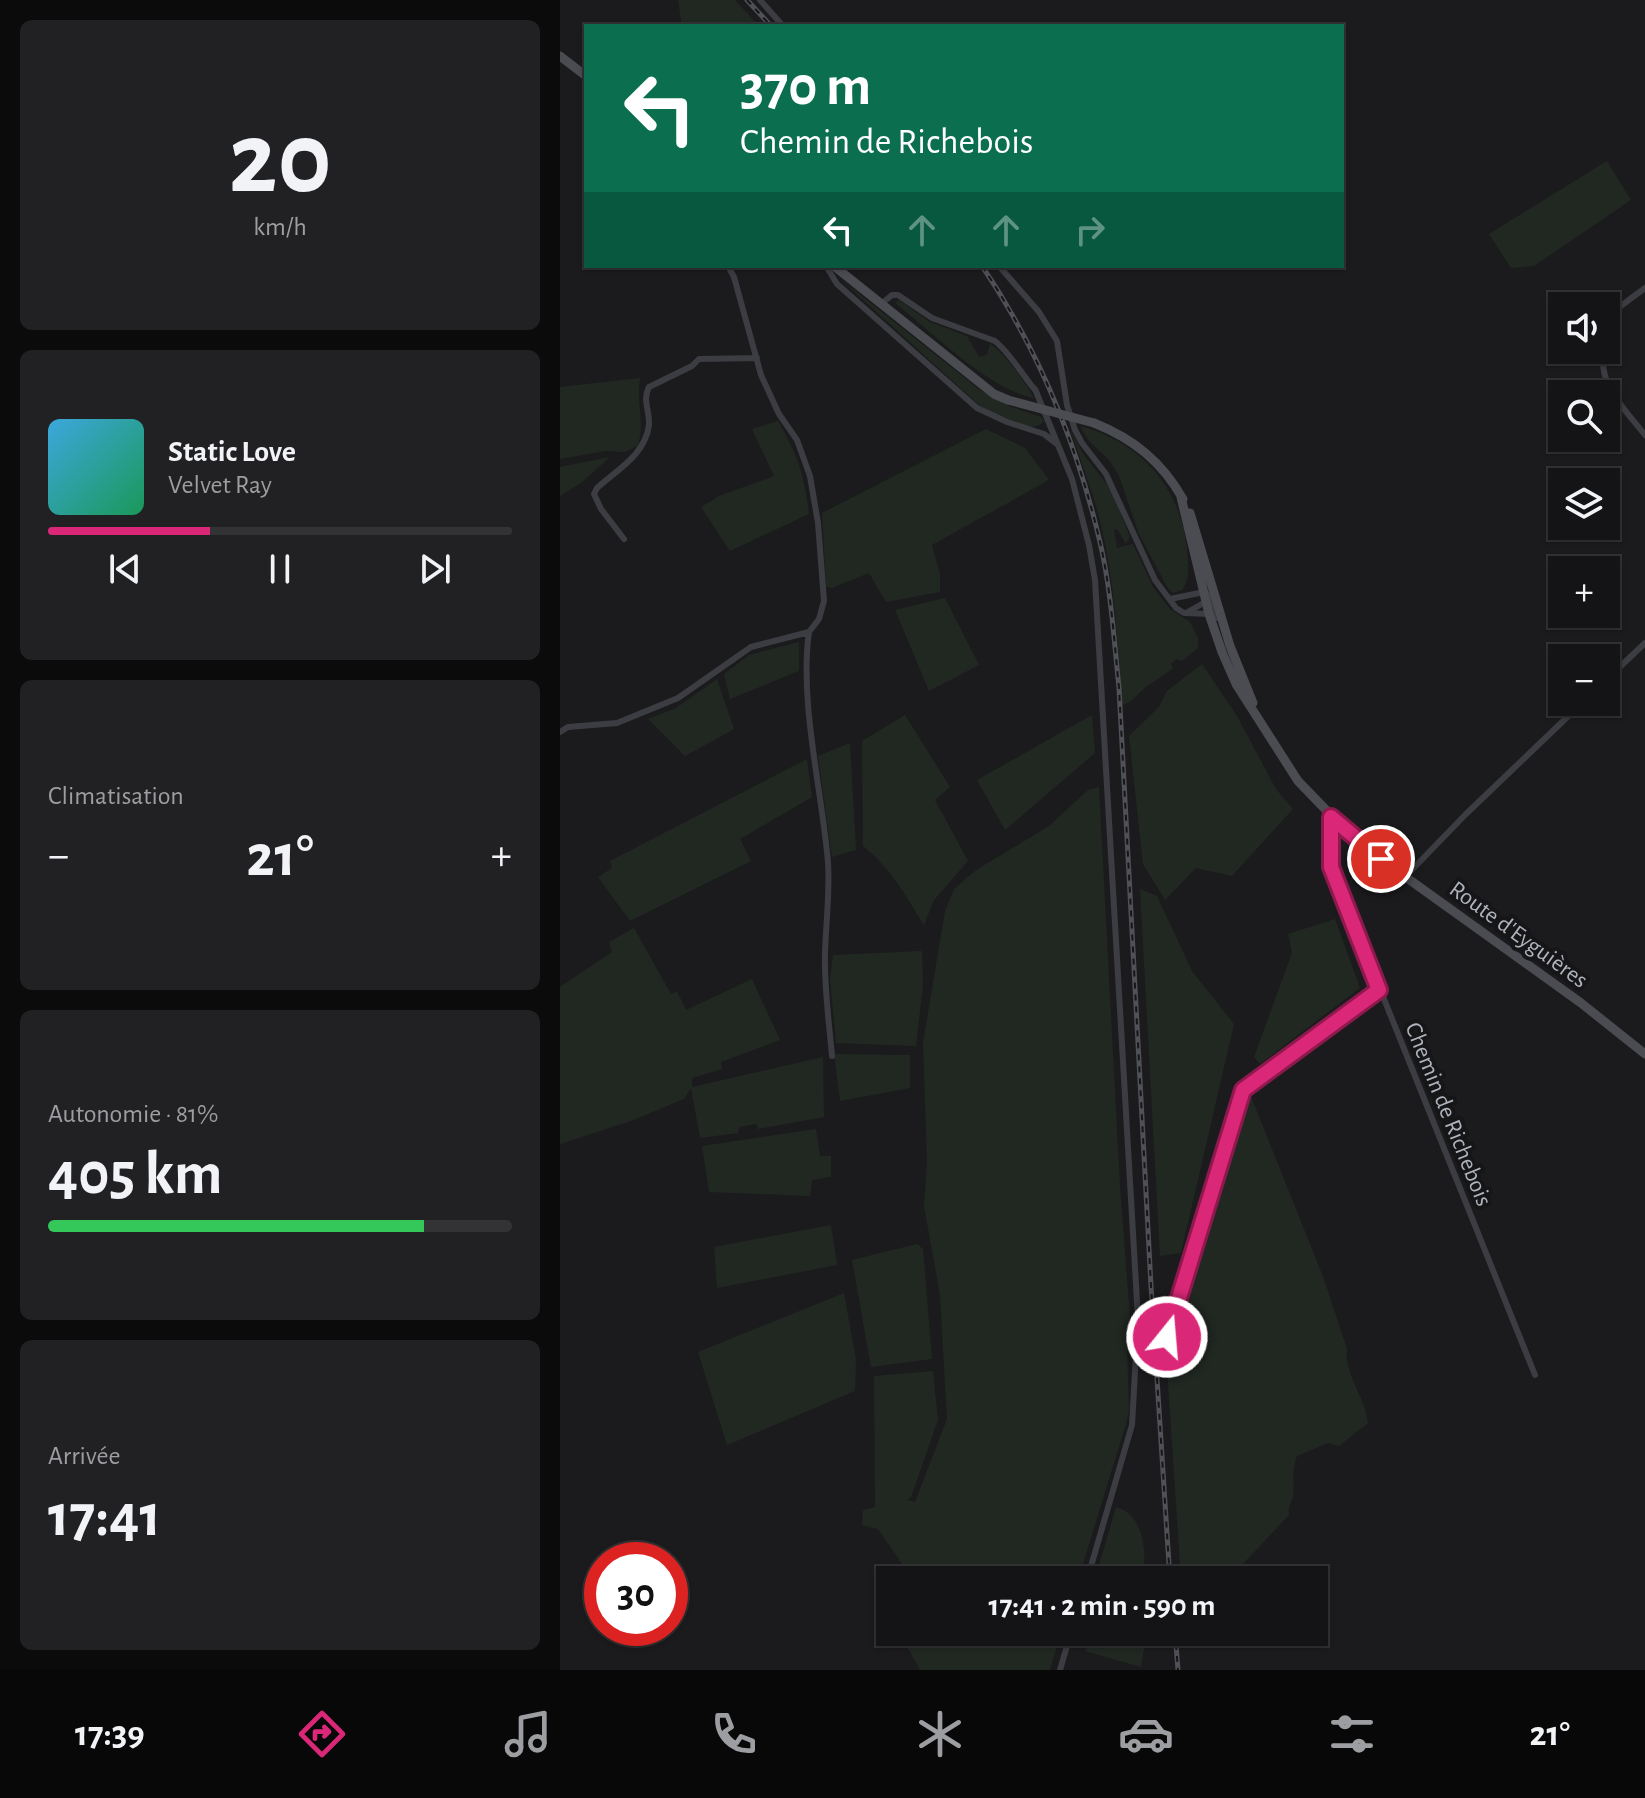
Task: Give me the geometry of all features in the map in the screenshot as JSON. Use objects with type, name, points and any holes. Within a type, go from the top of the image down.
[{"type":"main road","points":[[560,56],[584,74]]},
{"type":"main road","points":[[836,268],[881,304]]},
{"type":"main road","name":"Route d'Eyguières","points":[[881,304],[994,394],[1094,423],[1136,444],[1170,478],[1192,518],[1209,614],[1236,684],[1298,781],[1357,842],[1547,977],[1645,1054]]},
{"type":"main road","name":"Route d'Eyguières","points":[[1208,595],[1272,742]]},
{"type":"street","points":[[760,0],[781,24]]},
{"type":"street","points":[[729,268],[757,358],[779,414],[797,440],[810,476],[818,523],[824,601],[819,619],[809,632],[806,653],[829,883],[825,979],[832,1056]]},
{"type":"street","points":[[827,268],[837,284],[977,408],[1044,434],[1059,445]]},
{"type":"street","points":[[1001,268],[1039,312],[1057,341],[1067,405],[1075,430],[1106,474],[1155,580],[1176,608],[1186,613],[1209,614]]},
{"type":"street","points":[[1620,307],[1645,288]]},
{"type":"street","points":[[881,304],[892,295],[898,295],[932,318],[995,341],[1004,348],[1047,407],[1072,479],[1095,580],[1138,1311],[1132,1425],[1091,1566]]},
{"type":"street","points":[[624,539],[601,509],[594,494],[640,449],[649,424],[645,399],[649,387],[692,366],[699,359],[757,358]]},
{"type":"street","points":[[1601,364],[1604,381],[1645,435]]},
{"type":"street","points":[[1170,599],[1208,595]]},
{"type":"street","points":[[1186,613],[1208,595]]},
{"type":"street","points":[[560,732],[568,727],[617,723],[678,698],[751,647],[809,632]]},
{"type":"street","points":[[1620,667],[1645,643]]},
{"type":"street","points":[[1405,877],[1568,716]]},
{"type":"street","name":"Chemin de Richebois","points":[[1331,817],[1331,867],[1535,1375]]},
{"type":"street","points":[[1167,1337],[1243,1090],[1379,990]]},
{"type":"street","points":[[1060,1670],[1067,1646]]},
{"type":"shaded area","points":[[678,0],[735,0],[757,24],[682,24]]},
{"type":"shaded area","points":[[1607,161],[1631,200],[1534,266],[1511,268],[1489,234]]},
{"type":"shaded area","points":[[839,278],[980,390],[1044,421],[1038,426],[1021,426],[978,404]]},
{"type":"shaded area","points":[[899,300],[930,322],[967,336],[979,357],[987,355],[990,344],[1001,353],[1034,398],[1016,393],[980,372],[895,303]]},
{"type":"shaded area","points":[[640,378],[641,428],[638,446],[624,452],[606,451],[560,459],[560,387]]},
{"type":"shaded area","points":[[778,421],[799,466],[809,514],[730,551],[701,507],[719,496],[774,476],[752,429]]},
{"type":"shaded area","points":[[1080,426],[1121,443],[1138,455],[1166,486],[1176,505],[1187,548],[1188,575],[1182,590],[1173,593],[1167,587],[1139,534],[1119,476]]},
{"type":"shaded area","points":[[986,429],[1025,448],[1049,480],[932,545],[940,574],[940,592],[886,602],[869,573],[832,588],[826,587],[822,513]]},
{"type":"shaded area","points":[[1070,429],[1083,454],[1111,489],[1130,537],[1126,544],[1117,529],[1114,530],[1117,548],[1133,544],[1153,587],[1170,609],[1190,622],[1198,638],[1198,648],[1182,661],[1176,659],[1171,664],[1173,668],[1122,705],[1106,547]]},
{"type":"shaded area","points":[[610,457],[581,483],[560,496],[560,467]]},
{"type":"shaded area","points":[[945,598],[979,665],[929,691],[895,610]]},
{"type":"shaded area","points":[[799,642],[799,671],[730,699],[724,674],[749,655]]},
{"type":"shaded area","points":[[1202,664],[1237,716],[1276,789],[1293,809],[1232,876],[1196,868],[1165,900],[1143,864],[1129,736],[1159,707],[1167,691]]},
{"type":"shaded area","points":[[717,679],[734,729],[685,756],[648,719],[676,708]]},
{"type":"shaded area","points":[[905,715],[950,787],[935,800],[968,861],[934,900],[924,925],[889,873],[863,846],[862,741]]},
{"type":"shaded area","points":[[1092,715],[1095,753],[1005,830],[977,780]]},
{"type":"shaded area","points":[[850,743],[856,850],[832,857],[818,756]]},
{"type":"shaded area","points":[[807,759],[812,797],[740,839],[751,861],[630,921],[598,877],[612,868],[610,861]]},
{"type":"shaded area","points":[[1099,787],[1130,1317],[1127,1344],[1129,1410],[1126,1424],[1082,1566],[904,1566],[878,1529],[862,1525],[863,1510],[875,1507],[874,1376],[933,1371],[938,1420],[911,1497],[907,1500],[915,1502],[947,1419],[940,1295],[924,1206],[927,1161],[923,1043],[945,911],[954,889],[976,870],[1049,826],[1088,790]]},
{"type":"shaded area","points":[[1140,889],[1157,896],[1192,971],[1234,1024],[1181,1253],[1160,1256]]},
{"type":"shaded area","points":[[1335,919],[1360,988],[1260,1064],[1254,1057],[1292,953],[1288,934]]},
{"type":"shaded area","points":[[634,928],[671,994],[677,991],[686,1010],[752,979],[780,1040],[721,1062],[722,1069],[692,1078],[692,1087],[823,1057],[824,1117],[758,1129],[757,1124],[739,1127],[738,1133],[700,1138],[691,1088],[684,1099],[631,1121],[560,1144],[560,987],[612,952],[609,942]]},
{"type":"shaded area","points":[[922,951],[923,985],[916,1046],[836,1043],[830,979],[833,955]]},
{"type":"shaded area","points":[[834,1054],[910,1055],[910,1088],[840,1101]]},
{"type":"shaded area","points":[[1246,1092],[1250,1094],[1324,1279],[1368,1423],[1339,1446],[1328,1443],[1297,1456],[1289,1515],[1241,1566],[1180,1566],[1166,1353]]},
{"type":"shaded area","points":[[816,1129],[820,1156],[831,1156],[831,1177],[812,1180],[810,1196],[709,1192],[702,1146]]},
{"type":"shaded area","points":[[831,1225],[837,1265],[717,1288],[714,1247]]},
{"type":"shaded area","points":[[917,1244],[923,1249],[932,1359],[871,1367],[852,1260]]},
{"type":"shaded area","points":[[844,1293],[856,1360],[855,1391],[727,1445],[698,1352]]},
{"type":"shaded area","points":[[1116,1507],[1133,1518],[1138,1527],[1144,1548],[1143,1566],[1099,1566]]},
{"type":"shaded area","points":[[907,1646],[1057,1646],[1050,1670],[920,1670]]},
{"type":"shaded area","points":[[1087,1646],[1145,1646],[1141,1667],[1085,1651]]},
{"type":"railway","points":[[747,0],[769,24]]},
{"type":"railway","points":[[983,268],[1021,330],[1067,433],[1091,505],[1110,596],[1119,688],[1169,1566]]},
{"type":"railway","points":[[1176,1646],[1178,1670]]},
{"type":"route","points":[[1167,1337],[1243,1090],[1379,990],[1331,867],[1331,817],[1357,842],[1381,859]]}]
